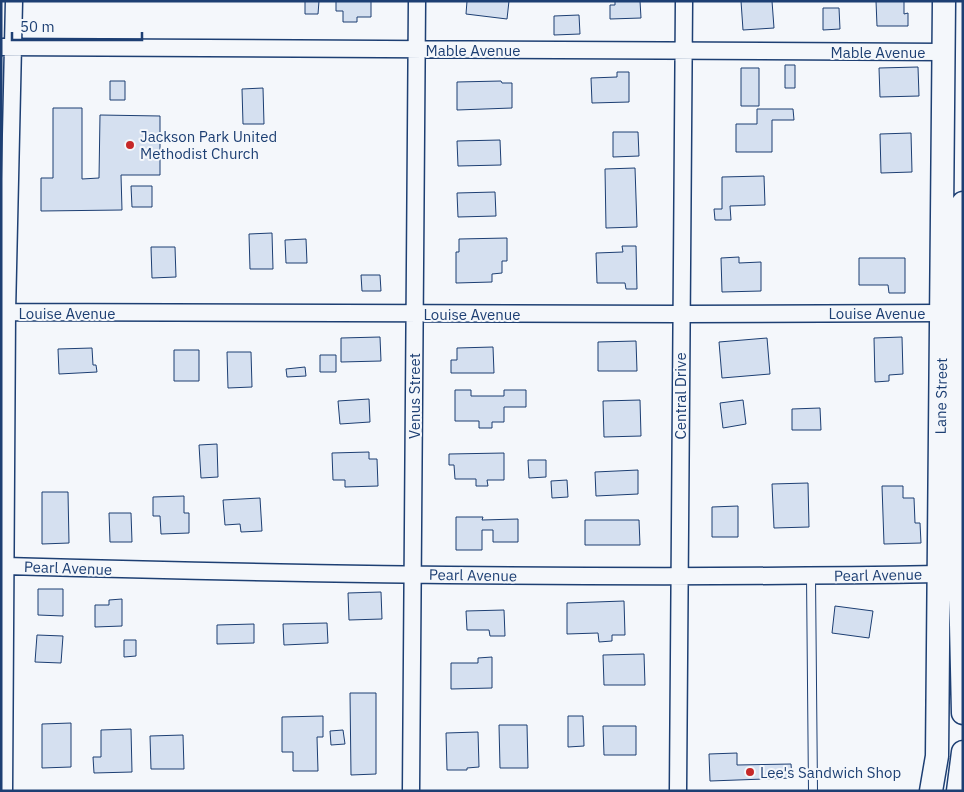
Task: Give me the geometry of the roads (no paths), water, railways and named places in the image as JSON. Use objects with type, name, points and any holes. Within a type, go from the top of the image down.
[{"type":"main road","name":"Lane Street","points":[[944,1],[944,52],[956,314],[954,578],[963,713]]},
{"type":"main road","name":"Lane Street","points":[[956,314],[963,203]]},
{"type":"main road","name":"Lane Street","points":[[931,791],[937,756],[954,578]]},
{"type":"main road","points":[[958,791],[963,752]]},
{"type":"street","points":[[4,791],[2,731],[6,566],[4,313],[7,47],[14,1]]},
{"type":"street","name":"Venus Street","points":[[412,791],[417,1]]},
{"type":"street","name":"Central Drive","points":[[678,791],[684,1]]},
{"type":"street","name":"Mable Avenue","points":[[7,47],[944,52]]},
{"type":"street","name":"Louise Avenue","points":[[4,313],[956,314]]},
{"type":"street","name":"Pearl Avenue","points":[[6,566],[196,572],[954,578]]},
{"type":"lane","points":[[811,576],[813,791]]},
{"type":"place","name":"Jackson Park United Methodist Church","points":[[130,145]]},
{"type":"place","name":"Lee's Sandwich Shop","points":[[750,772]]}]
